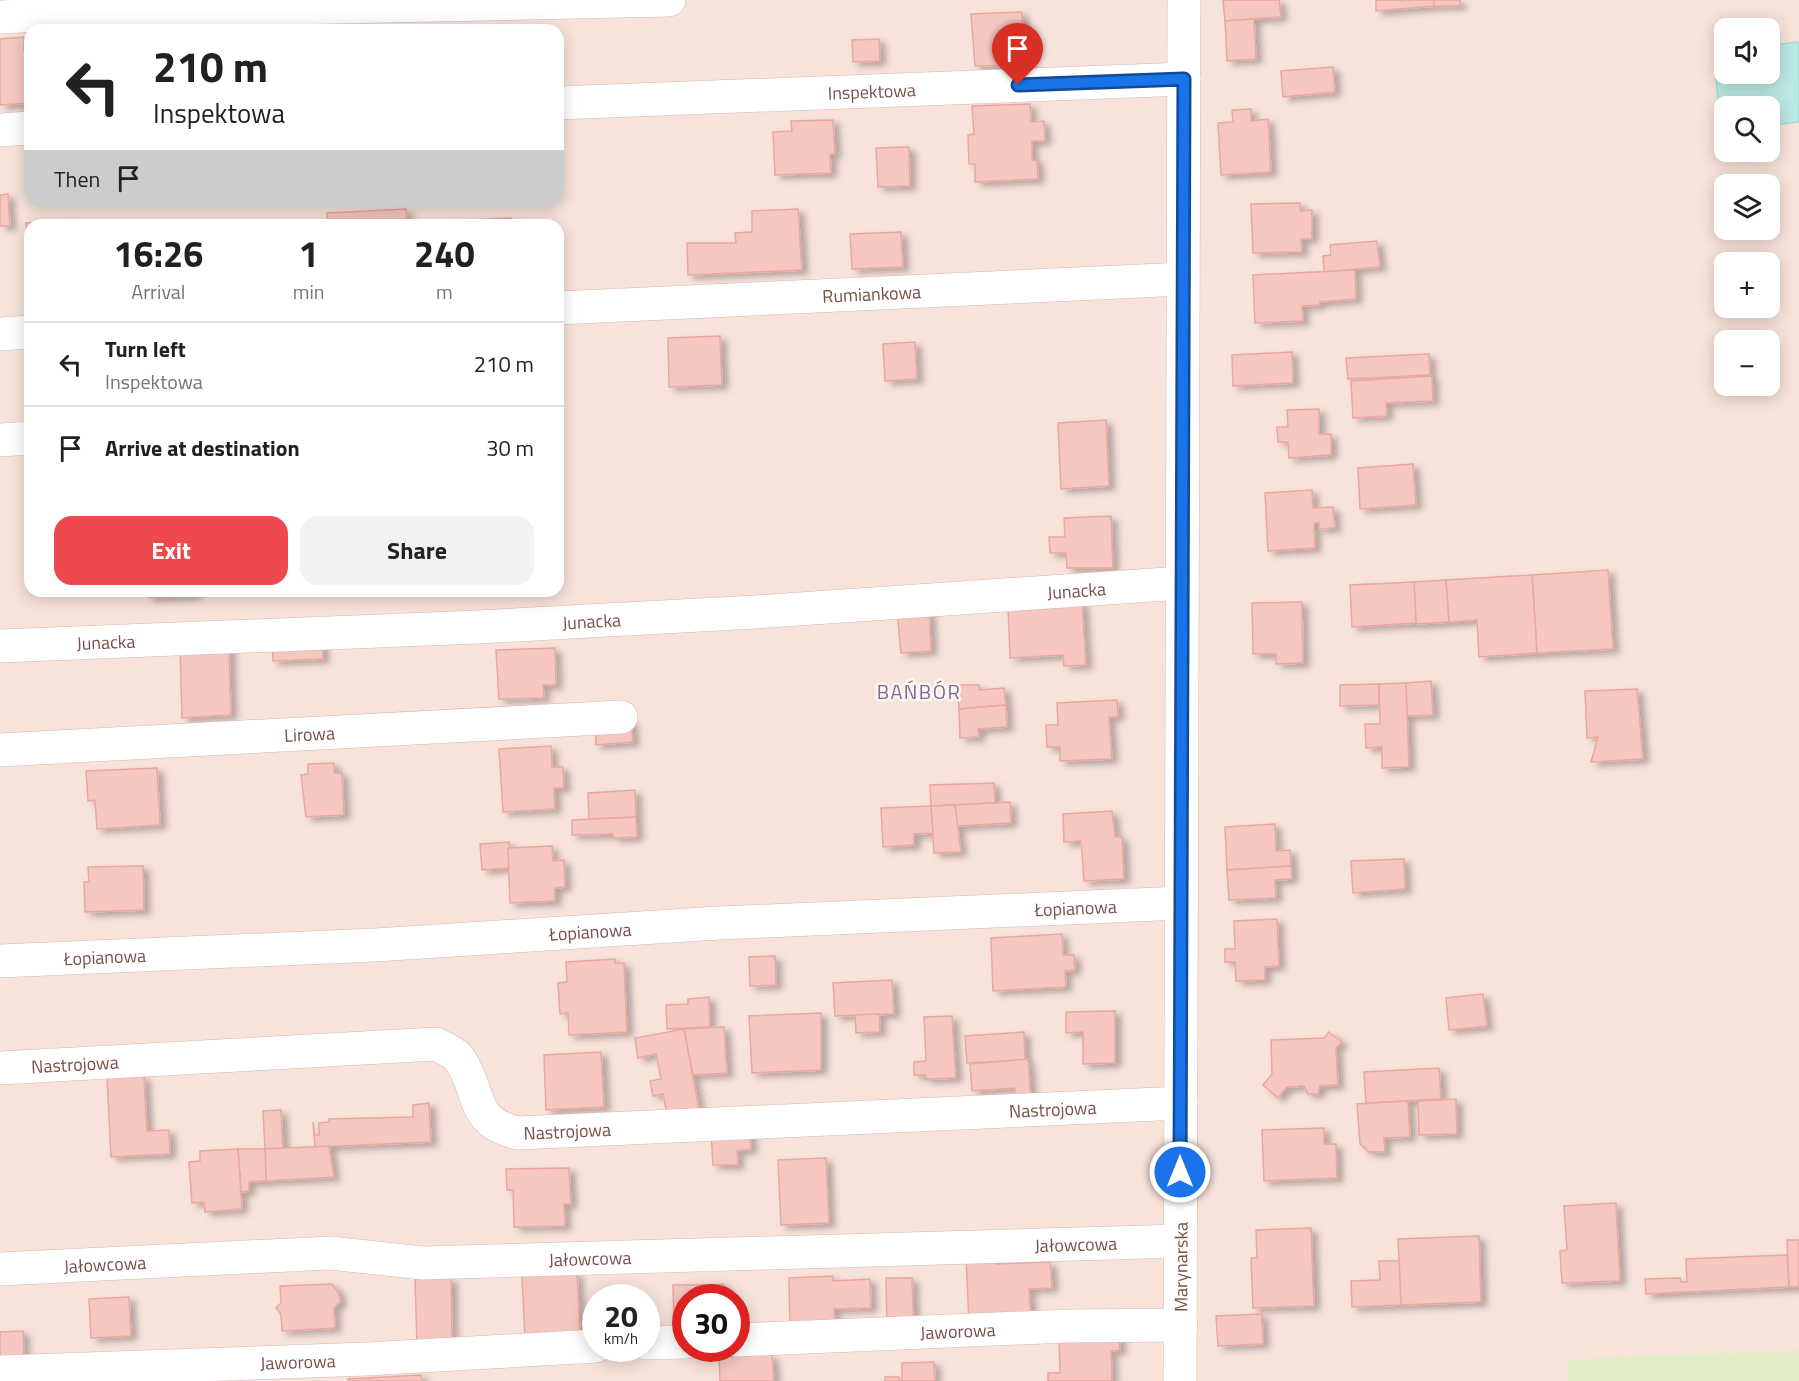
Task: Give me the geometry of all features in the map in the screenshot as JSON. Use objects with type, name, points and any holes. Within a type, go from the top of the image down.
[{"type":"street","points":[[0,18],[106,12],[669,0]]},
{"type":"street","name":"Marynarska","points":[[1180,1381],[1184,0]]},
{"type":"street","name":"Inspektowa","points":[[564,103],[1184,79]]},
{"type":"street","points":[[0,130],[24,128]]},
{"type":"street","name":"Rumiankowa","points":[[564,308],[1183,279]]},
{"type":"street","points":[[0,334],[24,332]]},
{"type":"street","points":[[0,440],[24,438]]},
{"type":"street","name":"Junacka","points":[[0,646],[501,626],[1182,583]]},
{"type":"street","name":"Lirowa","points":[[0,750],[621,717]]},
{"type":"street","name":"Łopianowa","points":[[0,961],[375,945],[719,923],[1181,903]]},
{"type":"street","name":"Nastrojowa","points":[[0,1068],[436,1044],[459,1058],[484,1113],[498,1129],[518,1133],[1181,1103]]},
{"type":"street","name":"Jałowcowa","points":[[0,1269],[330,1252],[423,1263],[1180,1241]]},
{"type":"street","name":"Jaworowa","points":[[750,1339],[1068,1326],[1180,1325]]},
{"type":"street","name":"Jaworowa","points":[[0,1372],[368,1359],[582,1347]]},
{"type":"shaded area","points":[[0,0],[1799,0],[1799,1350],[1569,1359],[1569,1381],[0,1381]]},
{"type":"green space","points":[[1799,1350],[1799,1381],[1569,1381],[1568,1359]]},
{"type":"water","points":[[1799,42],[1799,122],[1780,124],[1780,96],[1718,96],[1717,84],[1780,84],[1780,44]]},
{"type":"building","points":[[1223,0],[1279,0],[1281,17],[1225,21]]},
{"type":"building","points":[[1376,0],[1434,0],[1434,6],[1376,11]]},
{"type":"building","points":[[1434,0],[1460,0],[1460,6],[1434,6]]},
{"type":"building","points":[[1022,12],[1023,34],[1027,35],[1028,65],[975,66],[971,14]]},
{"type":"building","points":[[1254,19],[1256,59],[1227,61],[1225,21]]},
{"type":"building","points":[[24,37],[24,103],[0,105],[0,39]]},
{"type":"building","points":[[879,39],[880,61],[853,62],[852,40]]},
{"type":"building","points":[[1333,67],[1335,92],[1283,97],[1281,71]]},
{"type":"building","points":[[1030,104],[1031,122],[1044,121],[1045,141],[1032,141],[1032,160],[1037,160],[1038,179],[975,182],[975,164],[969,164],[968,135],[974,134],[972,106]]},
{"type":"building","points":[[1251,109],[1251,121],[1268,119],[1271,172],[1221,175],[1218,123],[1233,122],[1232,110]]},
{"type":"building","points":[[833,120],[835,154],[830,154],[831,173],[775,175],[773,132],[792,131],[791,121]]},
{"type":"building","points":[[909,147],[910,186],[878,187],[876,148]]},
{"type":"building","points":[[8,194],[10,226],[0,226],[0,195]]},
{"type":"building","points":[[1300,203],[1300,211],[1312,210],[1312,239],[1301,239],[1302,252],[1253,253],[1251,204]]},
{"type":"building","points":[[406,209],[407,219],[327,219],[327,213]]},
{"type":"building","points":[[798,209],[802,270],[688,275],[687,243],[736,243],[735,233],[752,232],[752,211]]},
{"type":"building","points":[[901,232],[903,267],[852,269],[850,234]]},
{"type":"building","points":[[1377,241],[1380,267],[1324,272],[1323,256],[1331,255],[1330,245]]},
{"type":"building","points":[[1355,270],[1356,299],[1302,306],[1303,321],[1255,323],[1253,275]]},
{"type":"building","points":[[720,336],[722,385],[669,387],[668,338]]},
{"type":"building","points":[[915,342],[917,379],[885,381],[883,344]]},
{"type":"building","points":[[1292,352],[1293,383],[1233,386],[1232,355]]},
{"type":"building","points":[[1429,354],[1430,375],[1348,379],[1346,358]]},
{"type":"building","points":[[1432,376],[1433,401],[1386,403],[1387,416],[1353,418],[1351,381]]},
{"type":"building","points":[[1319,409],[1319,434],[1331,434],[1331,455],[1289,458],[1288,442],[1278,442],[1277,427],[1288,427],[1287,410]]},
{"type":"building","points":[[1106,420],[1109,486],[1061,489],[1058,423]]},
{"type":"building","points":[[1413,464],[1416,505],[1360,509],[1358,468]]},
{"type":"building","points":[[1312,490],[1313,508],[1333,507],[1335,528],[1319,529],[1319,523],[1314,523],[1315,548],[1268,551],[1265,493]]},
{"type":"building","points":[[1111,516],[1113,568],[1067,568],[1066,553],[1050,553],[1049,537],[1065,537],[1064,518]]},
{"type":"building","points":[[1608,570],[1613,649],[1537,653],[1532,575]]},
{"type":"building","points":[[1532,575],[1537,653],[1479,657],[1477,620],[1449,622],[1446,580]]},
{"type":"building","points":[[1446,580],[1449,622],[1416,624],[1414,582]]},
{"type":"building","points":[[1414,582],[1416,623],[1352,627],[1350,585]]},
{"type":"building","points":[[1082,601],[1086,665],[1064,666],[1063,655],[1010,658],[1008,605]]},
{"type":"building","points":[[1302,602],[1303,663],[1276,664],[1276,654],[1253,654],[1252,603]]},
{"type":"building","points":[[929,607],[931,651],[901,653],[897,609]]},
{"type":"building","points":[[322,637],[323,659],[273,661],[272,640]]},
{"type":"building","points":[[229,644],[231,715],[182,718],[180,646]]},
{"type":"building","points":[[555,648],[556,685],[543,685],[544,698],[499,699],[496,650]]},
{"type":"building","points":[[1431,681],[1433,715],[1407,716],[1406,683]]},
{"type":"building","points":[[1406,683],[1409,767],[1382,768],[1382,747],[1366,748],[1365,724],[1380,724],[1379,684]]},
{"type":"building","points":[[1379,684],[1379,705],[1340,706],[1340,685]]},
{"type":"building","points":[[957,685],[979,685],[979,690],[1004,688],[1006,705],[959,709]]},
{"type":"building","points":[[1637,689],[1643,759],[1591,762],[1598,737],[1587,738],[1585,691]]},
{"type":"building","points":[[1117,700],[1118,717],[1109,717],[1112,759],[1060,761],[1060,747],[1047,747],[1046,725],[1058,725],[1057,703]]},
{"type":"building","points":[[1006,705],[1007,727],[978,729],[979,737],[960,738],[959,709]]},
{"type":"building","points":[[631,719],[633,742],[596,745],[595,721]]},
{"type":"building","points":[[551,746],[552,767],[563,767],[564,788],[554,788],[555,809],[503,812],[499,749]]},
{"type":"building","points":[[334,763],[334,773],[342,773],[344,815],[306,817],[301,775],[308,774],[308,764]]},
{"type":"building","points":[[157,768],[160,825],[97,829],[95,800],[88,801],[86,771]]},
{"type":"building","points":[[994,783],[995,803],[931,806],[930,785]]},
{"type":"building","points":[[635,790],[636,817],[589,819],[588,793]]},
{"type":"building","points":[[1010,802],[1011,823],[957,826],[955,805]]},
{"type":"building","points":[[955,805],[961,852],[934,853],[931,806]]},
{"type":"building","points":[[931,806],[933,833],[914,834],[914,845],[883,847],[881,808]]},
{"type":"building","points":[[1112,811],[1115,837],[1122,837],[1124,879],[1084,881],[1081,841],[1064,842],[1063,814]]},
{"type":"building","points":[[636,817],[637,837],[614,838],[613,834],[572,835],[572,820]]},
{"type":"building","points":[[1275,824],[1276,851],[1290,850],[1291,866],[1227,870],[1225,827]]},
{"type":"building","points":[[509,842],[509,868],[482,870],[480,844]]},
{"type":"building","points":[[552,846],[553,861],[564,860],[565,887],[555,888],[555,901],[510,903],[508,848]]},
{"type":"building","points":[[1404,859],[1405,889],[1353,893],[1351,861]]},
{"type":"building","points":[[143,866],[144,910],[85,912],[84,882],[89,882],[88,867]]},
{"type":"building","points":[[1291,866],[1292,879],[1275,880],[1276,898],[1229,900],[1227,870]]},
{"type":"building","points":[[1277,919],[1279,966],[1265,967],[1265,980],[1236,981],[1235,962],[1225,962],[1225,949],[1235,949],[1234,921]]},
{"type":"building","points":[[1062,934],[1063,955],[1074,955],[1075,970],[1065,971],[1066,987],[993,991],[991,938]]},
{"type":"building","points":[[775,956],[776,985],[750,986],[749,957]]},
{"type":"building","points":[[615,959],[615,963],[624,963],[627,1032],[569,1035],[568,1013],[560,1014],[558,983],[567,982],[566,962]]},
{"type":"building","points":[[892,980],[894,1014],[835,1016],[833,983]]},
{"type":"building","points":[[1483,994],[1487,1026],[1449,1030],[1446,998]]},
{"type":"building","points":[[709,997],[710,1027],[667,1029],[666,1005],[688,1004],[688,999]]},
{"type":"building","points":[[1115,1011],[1115,1063],[1083,1064],[1083,1032],[1066,1033],[1066,1012]]},
{"type":"building","points":[[821,1013],[821,1070],[752,1073],[749,1016]]},
{"type":"building","points":[[879,1014],[880,1032],[856,1033],[855,1015]]},
{"type":"building","points":[[952,1016],[956,1078],[926,1079],[926,1075],[914,1075],[914,1062],[926,1061],[924,1017]]},
{"type":"building","points":[[724,1027],[727,1073],[693,1075],[684,1029]]},
{"type":"building","points":[[684,1029],[699,1109],[667,1114],[663,1094],[653,1096],[650,1081],[661,1079],[656,1054],[638,1058],[635,1038]]},
{"type":"building","points":[[1024,1032],[1025,1060],[967,1063],[965,1036]]},
{"type":"building","points":[[1329,1032],[1342,1042],[1336,1048],[1338,1085],[1320,1086],[1318,1094],[1308,1094],[1304,1086],[1287,1087],[1278,1098],[1263,1085],[1272,1074],[1271,1040],[1324,1038]]},
{"type":"building","points":[[601,1052],[604,1107],[546,1110],[544,1055]]},
{"type":"building","points":[[1028,1059],[1031,1099],[1015,1099],[1015,1088],[972,1091],[970,1064]]},
{"type":"building","points":[[1439,1068],[1441,1099],[1366,1103],[1364,1072]]},
{"type":"building","points":[[144,1076],[147,1131],[169,1130],[170,1154],[111,1157],[107,1077]]},
{"type":"building","points":[[1456,1099],[1457,1134],[1419,1135],[1418,1101]]},
{"type":"building","points":[[1408,1101],[1410,1137],[1384,1138],[1385,1152],[1369,1152],[1360,1144],[1357,1104]]},
{"type":"building","points":[[429,1103],[431,1142],[315,1147],[313,1122],[315,1135],[319,1135],[319,1123],[329,1122],[329,1119],[413,1117],[413,1105]]},
{"type":"building","points":[[281,1110],[283,1148],[265,1149],[263,1111]]},
{"type":"building","points":[[1324,1128],[1324,1144],[1336,1144],[1337,1178],[1264,1181],[1262,1130]]},
{"type":"building","points":[[750,1129],[751,1149],[737,1151],[738,1165],[713,1165],[711,1131]]},
{"type":"building","points":[[329,1146],[334,1177],[266,1181],[265,1149]]},
{"type":"building","points":[[238,1149],[265,1149],[266,1181],[249,1182],[249,1191],[241,1192]]},
{"type":"building","points":[[238,1149],[242,1209],[205,1212],[204,1202],[192,1203],[189,1162],[200,1161],[200,1151]]},
{"type":"building","points":[[826,1158],[829,1223],[781,1225],[778,1160]]},
{"type":"building","points":[[569,1168],[571,1204],[564,1204],[565,1226],[514,1227],[513,1190],[507,1190],[506,1169]]},
{"type":"building","points":[[1616,1203],[1620,1281],[1562,1283],[1560,1251],[1567,1250],[1564,1206]]},
{"type":"building","points":[[1311,1228],[1314,1306],[1253,1308],[1251,1258],[1257,1258],[1256,1230]]},
{"type":"building","points":[[1479,1236],[1481,1302],[1401,1305],[1398,1239]]},
{"type":"building","points":[[1787,1240],[1799,1240],[1799,1287],[1789,1287]]},
{"type":"building","points":[[996,1254],[996,1264],[1050,1262],[1052,1288],[1029,1289],[1031,1320],[969,1323],[966,1256]]},
{"type":"building","points":[[1787,1255],[1789,1287],[1646,1294],[1645,1279],[1680,1278],[1681,1282],[1687,1282],[1686,1259]]},
{"type":"building","points":[[1379,1261],[1399,1261],[1401,1305],[1352,1307],[1351,1281],[1380,1280]]},
{"type":"building","points":[[577,1273],[580,1337],[525,1340],[522,1276]]},
{"type":"building","points":[[833,1276],[833,1281],[870,1279],[871,1308],[834,1309],[835,1329],[790,1331],[789,1278]]},
{"type":"building","points":[[451,1278],[452,1343],[417,1344],[415,1279]]},
{"type":"building","points":[[886,1278],[912,1278],[914,1327],[887,1328]]},
{"type":"building","points":[[332,1284],[339,1293],[340,1302],[334,1308],[335,1328],[282,1331],[281,1314],[276,1308],[281,1303],[280,1286]]},
{"type":"building","points":[[129,1297],[131,1336],[91,1338],[89,1299]]},
{"type":"building","points":[[1262,1314],[1263,1344],[1218,1346],[1216,1316]]},
{"type":"building","points":[[23,1331],[24,1362],[0,1363],[0,1332]]},
{"type":"building","points":[[1119,1332],[1120,1350],[1111,1351],[1112,1381],[1048,1381],[1048,1373],[1060,1373],[1059,1334]]},
{"type":"building","points":[[750,1355],[772,1355],[774,1381],[720,1381],[719,1362],[750,1362]]},
{"type":"building","points":[[934,1362],[935,1381],[902,1381],[902,1363]]},
{"type":"building","points":[[421,1375],[422,1381],[348,1381],[348,1379]]},
{"type":"building","points":[[885,1377],[899,1377],[900,1381],[885,1381]]},
{"type":"district","name":"BAŃBÓR","points":[[919,691]]},
{"type":"route","points":[[1018,85],[1184,79],[1180,1172]]}]
